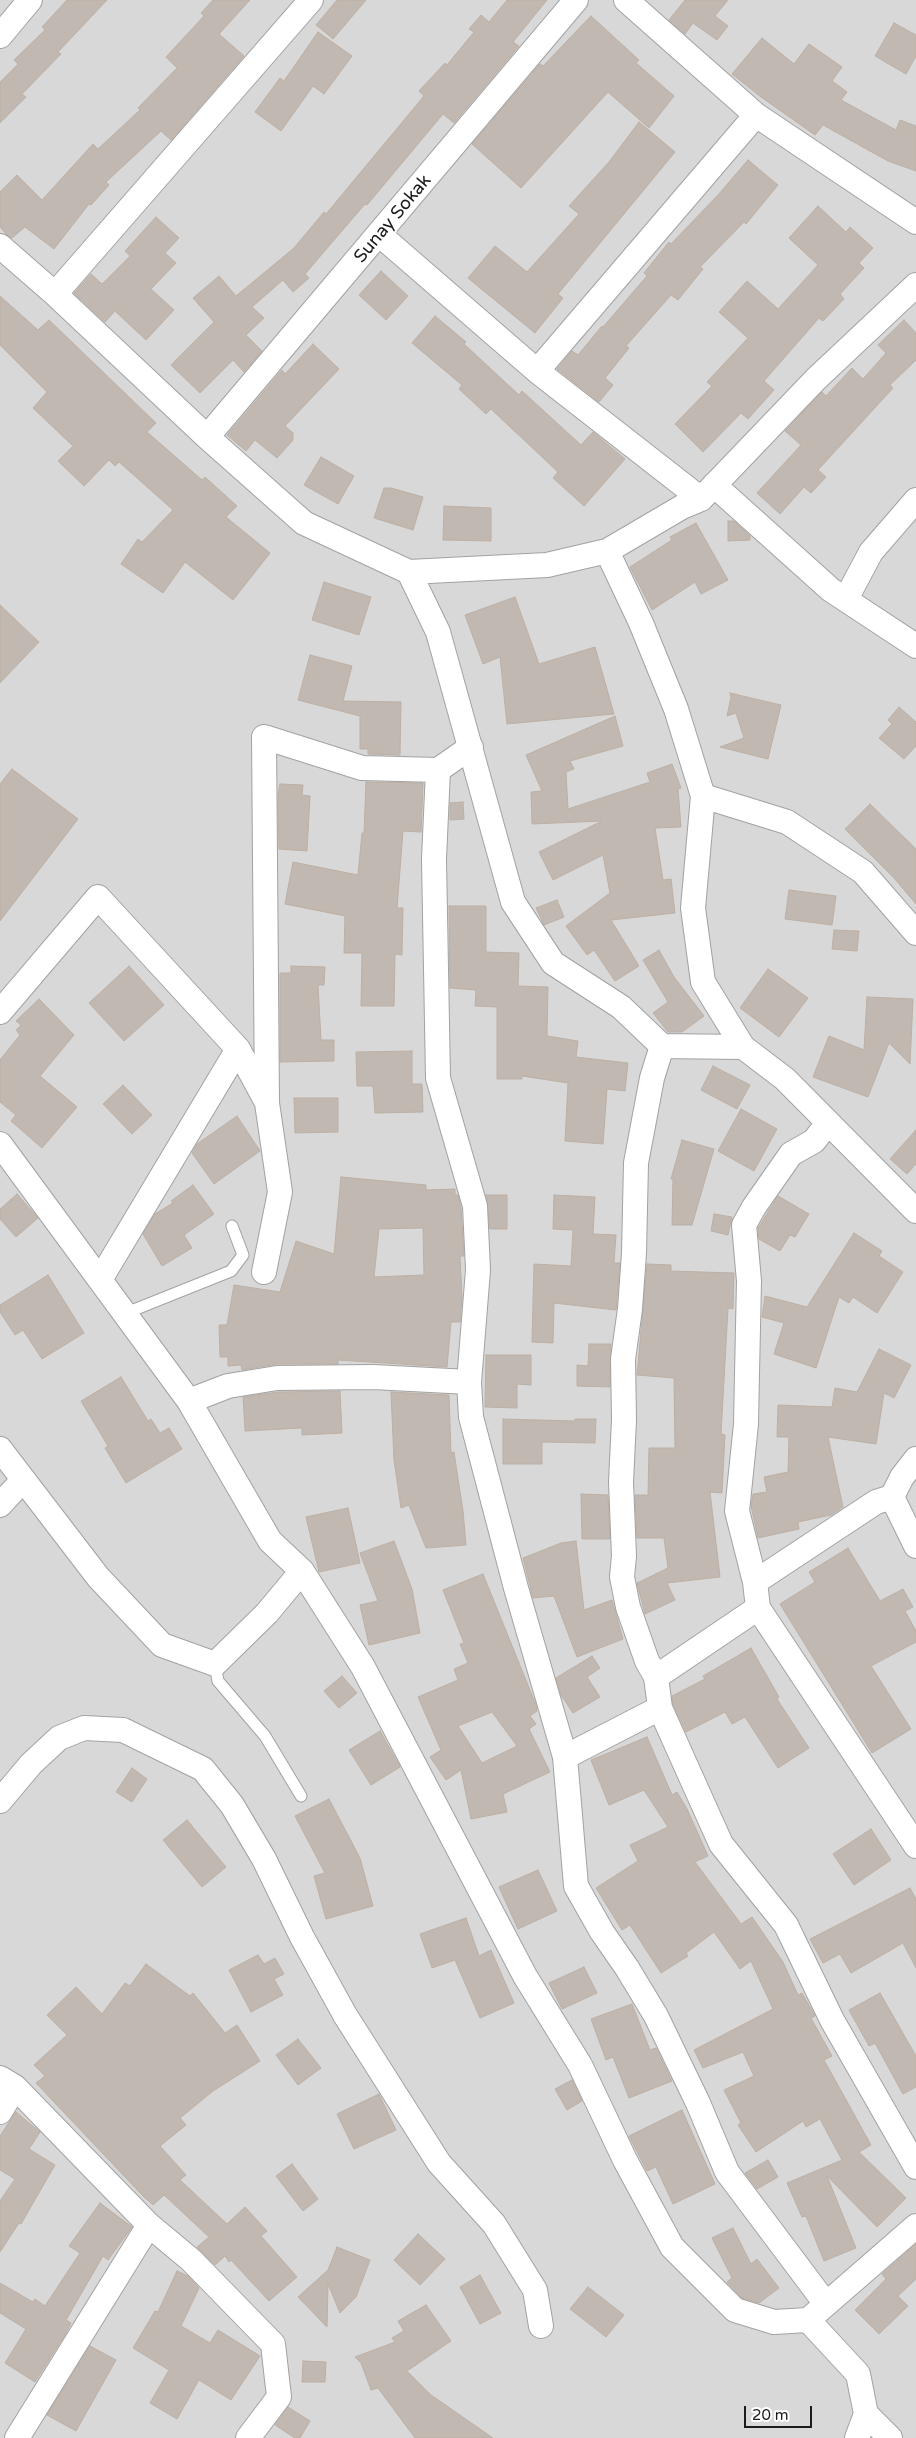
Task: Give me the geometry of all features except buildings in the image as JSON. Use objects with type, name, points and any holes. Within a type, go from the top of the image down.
[{"type":"street","points":[[0,36],[30,0]]},
{"type":"street","points":[[55,294],[311,0]]},
{"type":"street","name":"Sunay Sokak","points":[[207,437],[380,235],[576,0]]},
{"type":"street","points":[[626,0],[756,115],[916,222]]},
{"type":"street","points":[[537,372],[756,115]]},
{"type":"street","points":[[380,235],[537,372],[708,492],[831,590],[916,646]]},
{"type":"street","points":[[0,246],[55,294],[207,437],[304,522],[409,572],[547,565],[607,550],[708,492],[816,379],[916,285]]},
{"type":"street","points":[[846,599],[871,552],[916,500]]},
{"type":"street","points":[[607,550],[641,623],[676,709],[703,796],[693,908],[703,982],[743,1047],[785,1080],[916,1211]]},
{"type":"street","points":[[409,572],[438,632],[513,902],[553,963],[621,1007],[662,1046],[743,1047]]},
{"type":"street","points":[[264,1272],[280,1192],[267,1103],[264,737],[362,768],[438,770],[471,748]]},
{"type":"street","points":[[438,770],[434,859],[438,1078],[475,1206],[478,1270],[469,1382],[471,1417],[516,1588],[565,1756],[576,1886],[602,1932],[627,1968],[656,2016],[698,2103],[727,2172],[826,2304]]},
{"type":"street","points":[[703,796],[786,822],[863,872],[916,933]]},
{"type":"street","points":[[0,1012],[98,897],[238,1049],[267,1103]]},
{"type":"street","points":[[662,1046],[652,1078],[636,1163],[634,1253],[630,1308],[623,1359],[624,1420],[621,1482],[624,1556],[622,1578],[628,1607],[647,1661],[656,1677],[660,1708],[721,1844],[786,1925],[832,2020],[916,2167]]},
{"type":"street","points":[[101,1278],[238,1049]]},
{"type":"street","points":[[827,1124],[814,1141],[791,1154],[754,1207],[744,1225],[749,1281],[746,1424],[737,1511],[755,1582],[758,1608],[916,1846]]},
{"type":"street","points":[[0,1144],[101,1278],[189,1401],[270,1541],[302,1572],[364,1667],[525,1976],[580,2065],[625,2160],[672,2247],[735,2310],[774,2322],[808,2320],[916,2226]]},
{"type":"street","points":[[189,1401],[228,1386],[277,1378],[373,1377],[469,1382]]},
{"type":"street","points":[[0,1449],[98,1578],[162,1645],[215,1664],[266,1613],[302,1572]]},
{"type":"street","points":[[755,1582],[876,1502],[892,1496],[902,1477],[916,1459]]},
{"type":"street","points":[[0,1505],[23,1480]]},
{"type":"street","points":[[892,1496],[916,1546]]},
{"type":"street","points":[[656,1677],[758,1608]]},
{"type":"street","points":[[565,1756],[660,1708]]},
{"type":"street","points":[[0,1801],[31,1764],[59,1738],[84,1728],[124,1730],[203,1769],[232,1805],[264,1859],[302,1937],[345,2015],[439,2163],[494,2224],[534,2290],[541,2326]]},
{"type":"street","points":[[0,2112],[7,2082]]},
{"type":"street","points":[[7,2082],[149,2225],[191,2260],[273,2344],[278,2397],[248,2438]]},
{"type":"street","points":[[17,2438],[149,2225]]},
{"type":"street","points":[[808,2320],[858,2374],[866,2414],[857,2438]]},
{"type":"street","points":[[866,2414],[890,2438]]},
{"type":"lane","points":[[126,1313],[231,1271],[243,1255],[232,1226]]},
{"type":"lane","points":[[215,1664],[218,1681],[265,1736],[301,1796]]},
{"type":"shaded area","points":[[0,0],[916,0],[916,2438],[0,2438]]}]
